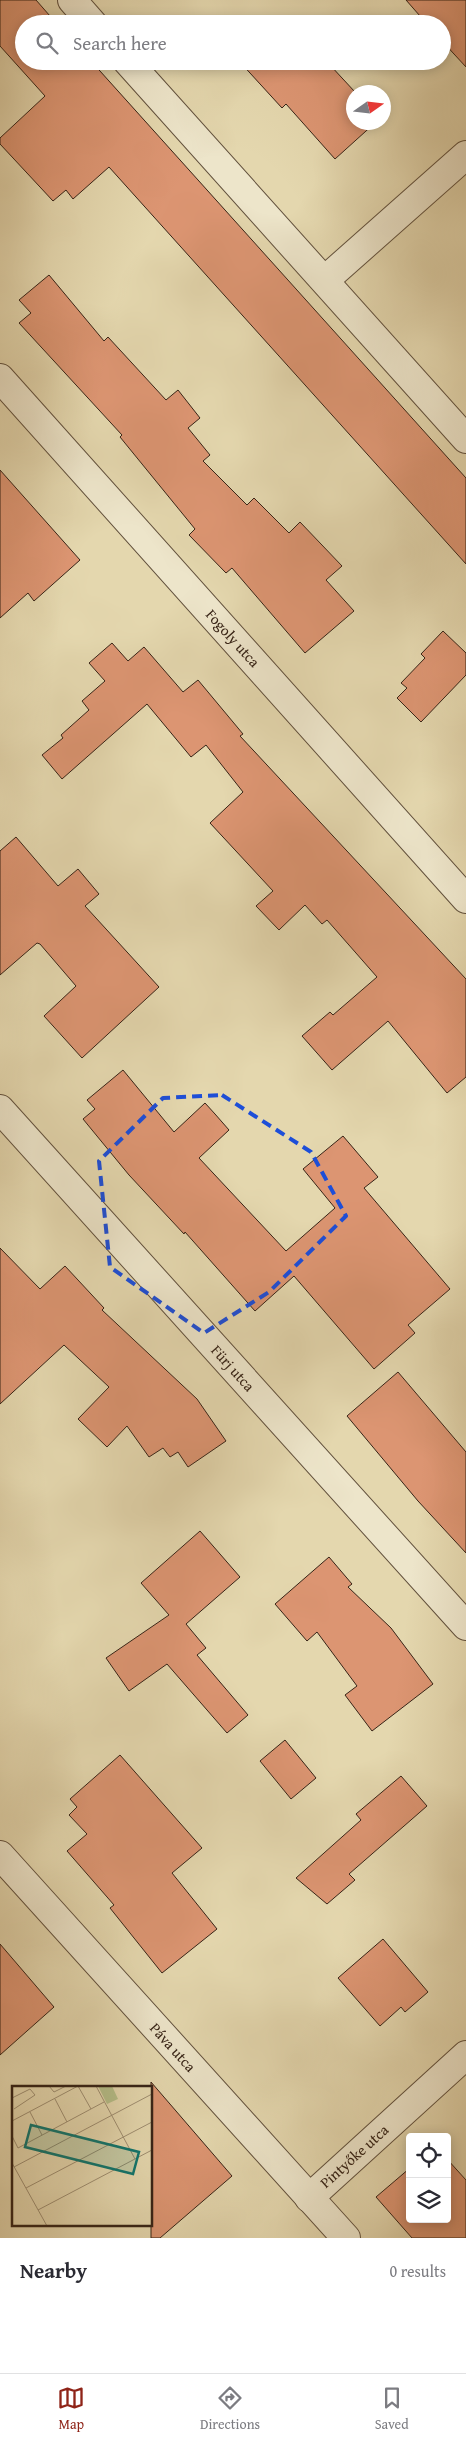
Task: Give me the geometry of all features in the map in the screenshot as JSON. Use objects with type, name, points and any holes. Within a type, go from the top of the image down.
[{"type":"street","points":[[72,0],[85,15]]},
{"type":"street","points":[[135,70],[466,439]]},
{"type":"street","points":[[325,280],[466,154]]},
{"type":"street","name":"Fogoly utca","points":[[0,378],[466,899]]},
{"type":"street","name":"Fürj utca","points":[[0,1109],[466,1626]]},
{"type":"street","name":"Páva utca","points":[[0,1855],[346,2238]]},
{"type":"street","name":"Pintyőke utca","points":[[309,2198],[466,2054]]},
{"type":"highlighted area","points":[[222,1095],[311,1152],[346,1216],[269,1292],[204,1333],[110,1267],[99,1161],[163,1098]]},
{"type":"building","points":[[0,0],[36,0],[49,15],[15,15],[15,63],[0,46]]},
{"type":"building","points":[[406,0],[466,0],[466,67],[451,51],[451,15],[419,15]]},
{"type":"building","points":[[22,70],[99,70],[466,478],[466,564],[109,167],[73,199],[66,190],[53,201],[0,144],[0,138],[45,96]]},
{"type":"building","points":[[247,70],[335,70],[349,85],[346,85],[346,130],[367,130],[335,159],[286,104],[282,108]]},
{"type":"building","points":[[49,275],[104,341],[108,337],[166,400],[178,390],[200,418],[188,428],[210,455],[203,461],[247,505],[254,498],[289,533],[300,522],[342,566],[326,580],[354,611],[305,653],[232,568],[226,573],[189,535],[195,529],[120,437],[122,435],[19,323],[31,313],[19,300]]},
{"type":"building","points":[[0,470],[80,560],[34,601],[28,593],[0,618]]},
{"type":"building","points":[[443,631],[466,653],[466,675],[421,722],[397,698],[407,688],[401,683],[425,658],[421,654]]},
{"type":"building","points":[[112,643],[128,661],[144,647],[183,692],[198,680],[243,734],[240,736],[466,979],[466,1077],[447,1093],[388,1021],[332,1070],[302,1036],[330,1012],[333,1015],[377,977],[327,920],[322,924],[305,905],[279,930],[256,906],[273,891],[210,823],[243,792],[206,745],[191,757],[147,704],[62,779],[42,755],[63,738],[61,735],[89,710],[82,701],[105,681],[89,663]]},
{"type":"building","points":[[16,837],[58,886],[78,869],[99,894],[85,906],[159,987],[82,1058],[44,1016],[76,986],[40,944],[37,943],[0,975],[0,851]]},
{"type":"building","points":[[123,1070],[174,1132],[205,1103],[215,1114],[229,1130],[199,1158],[286,1251],[335,1208],[303,1169],[343,1136],[378,1177],[364,1188],[450,1289],[408,1325],[415,1333],[374,1369],[294,1276],[255,1311],[185,1232],[184,1234],[129,1175],[83,1119],[95,1109],[87,1100]]},
{"type":"building","points":[[0,1248],[40,1289],[65,1266],[104,1308],[102,1310],[197,1399],[226,1441],[188,1467],[178,1452],[170,1457],[163,1448],[149,1457],[127,1426],[107,1447],[78,1419],[109,1387],[64,1345],[0,1404]]},
{"type":"building","points":[[398,1372],[466,1452],[466,1553],[418,1501],[347,1416]]},
{"type":"building","points":[[200,1531],[240,1577],[186,1624],[206,1648],[197,1655],[248,1715],[227,1733],[167,1664],[129,1691],[106,1658],[169,1615],[141,1583]]},
{"type":"building","points":[[329,1557],[352,1584],[348,1587],[391,1628],[433,1684],[372,1731],[345,1695],[357,1686],[317,1632],[307,1641],[275,1604]]},
{"type":"building","points":[[285,1740],[316,1778],[291,1799],[260,1761]]},
{"type":"building","points":[[120,1755],[202,1848],[172,1873],[217,1929],[162,1973],[110,1908],[114,1905],[67,1851],[87,1834],[69,1815],[77,1807],[70,1799]]},
{"type":"building","points":[[401,1776],[427,1806],[349,1874],[355,1880],[327,1904],[296,1878],[361,1820],[356,1814]]},
{"type":"building","points":[[383,1939],[428,1992],[405,2012],[401,2007],[380,2026],[338,1978]]},
{"type":"building","points":[[0,1944],[54,2007],[0,2055]]},
{"type":"building","points":[[151,2082],[232,2176],[160,2238],[151,2238]]},
{"type":"building","points":[[451,2163],[466,2180],[466,2238],[412,2238],[376,2197],[406,2171],[406,2223],[451,2223]]}]
